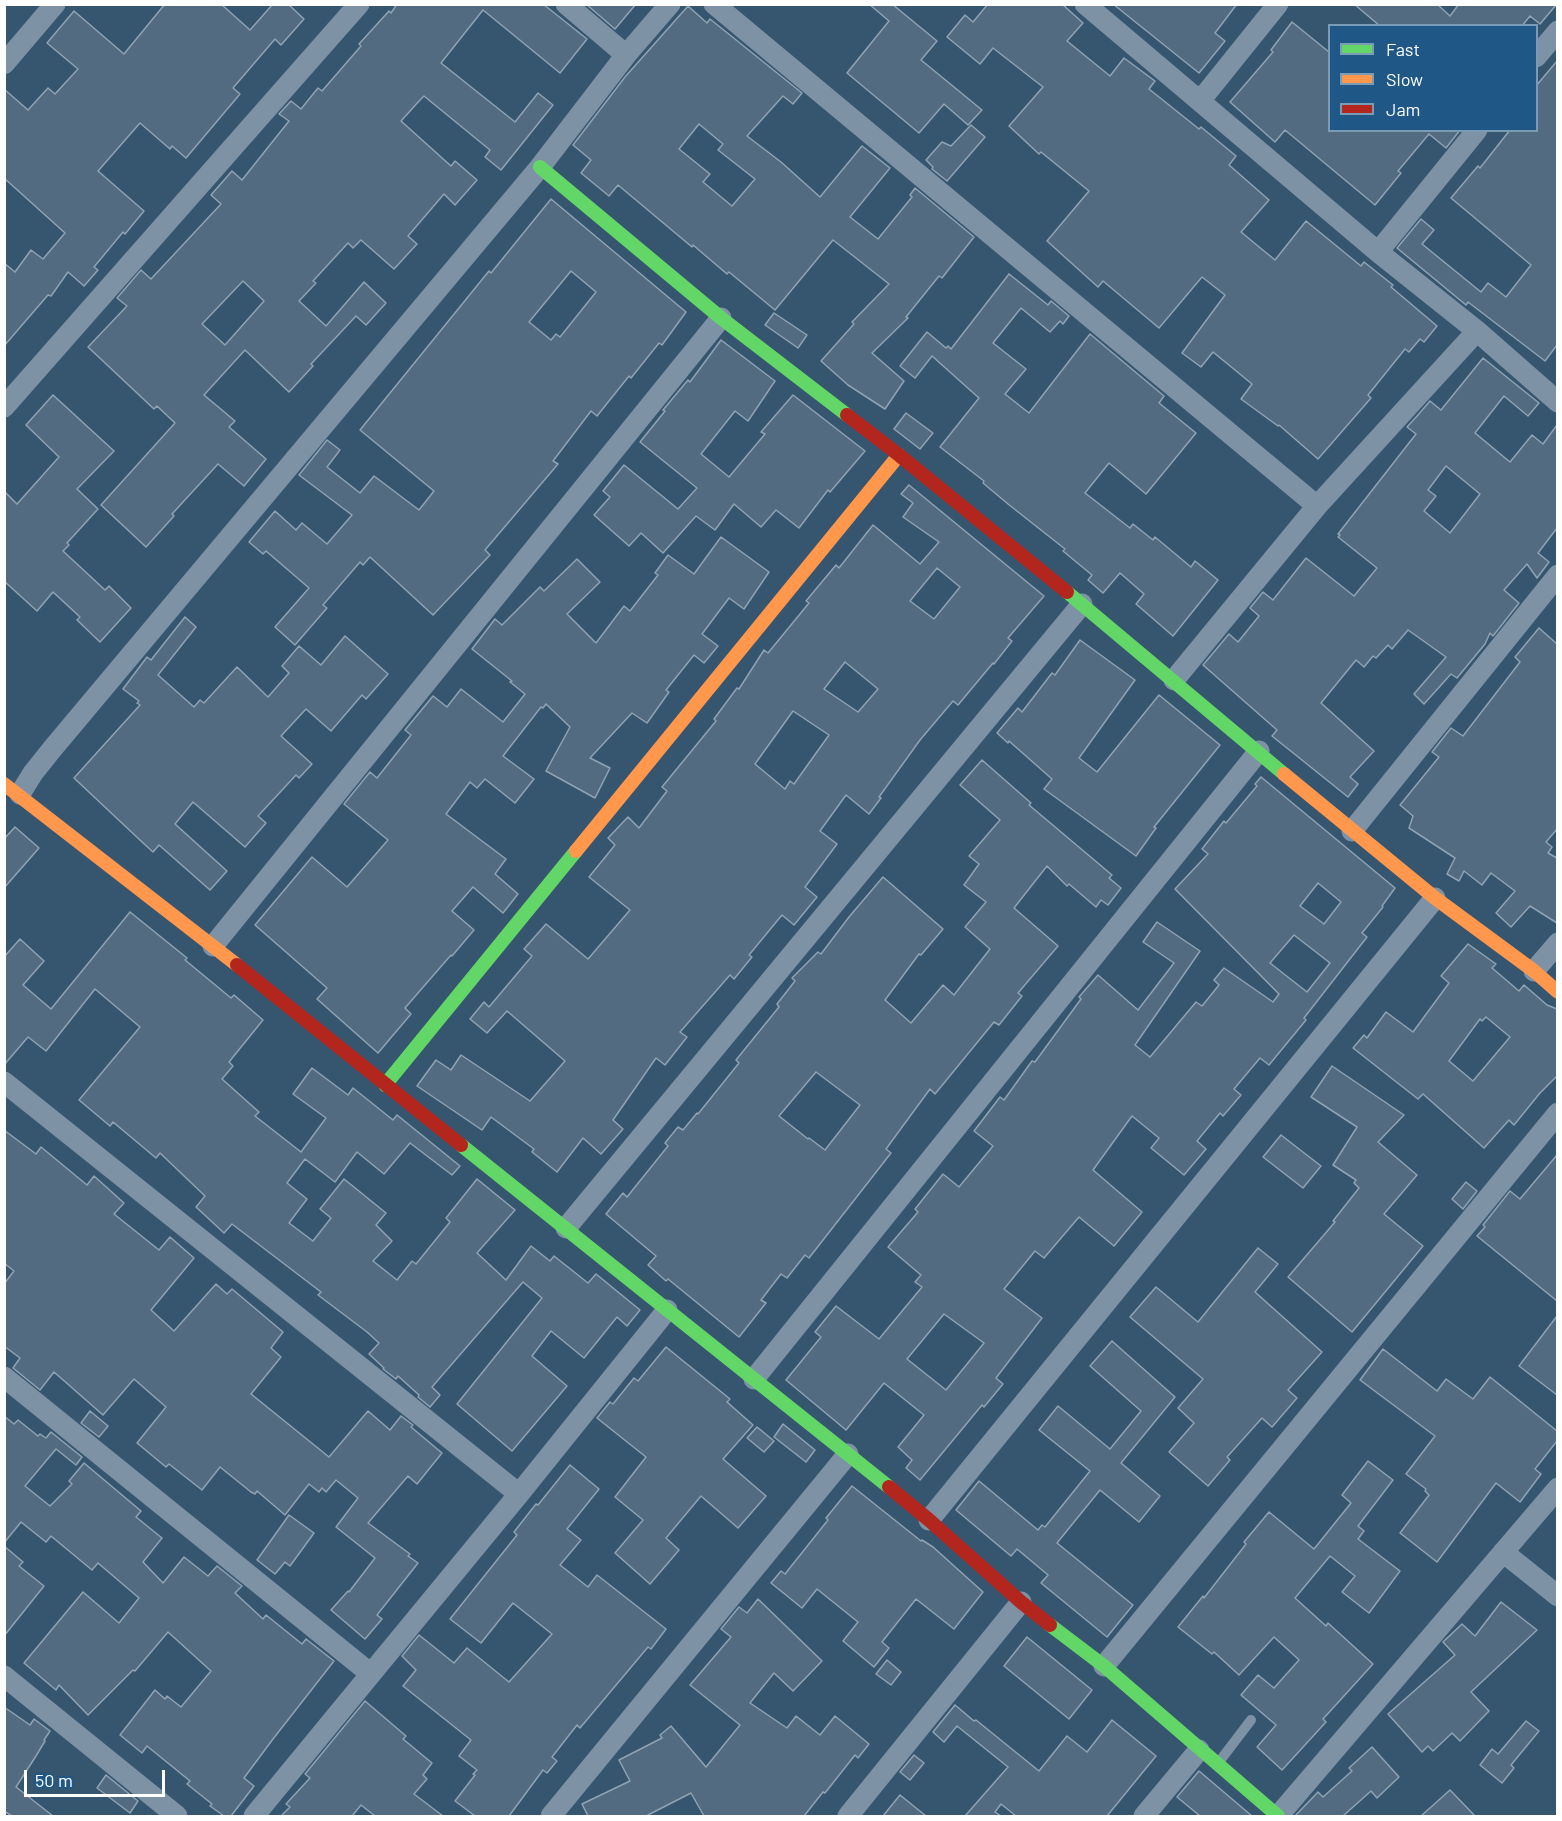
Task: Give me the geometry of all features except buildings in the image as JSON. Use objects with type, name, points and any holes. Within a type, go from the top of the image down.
[{"type":"street","points":[[4,64],[55,4]]},
{"type":"street","points":[[4,407],[359,4]]},
{"type":"street","points":[[566,4],[626,56]]},
{"type":"street","points":[[670,4],[626,56],[540,167],[33,773],[12,789],[213,946],[848,1454],[929,1520],[1021,1602],[1104,1666],[1278,1816],[1557,1488]]},
{"type":"street","points":[[714,4],[1317,506]]},
{"type":"street","points":[[1085,4],[1556,399]]},
{"type":"street","points":[[1200,101],[1278,4]]},
{"type":"street","points":[[1538,55],[1557,31]]},
{"type":"street","points":[[1378,252],[1475,132]]},
{"type":"street","points":[[540,167],[721,318],[899,455],[1082,604],[1352,831],[1435,898],[1534,971],[1557,992]]},
{"type":"street","points":[[213,946],[721,318]]},
{"type":"street","points":[[1174,680],[1317,506],[1477,331]]},
{"type":"street","points":[[385,1084],[899,455]]},
{"type":"street","points":[[1352,831],[1557,575]]},
{"type":"street","points":[[566,1228],[1082,604]]},
{"type":"street","points":[[754,1379],[1259,751]]},
{"type":"street","points":[[929,1520],[1435,898]]},
{"type":"street","points":[[1534,971],[1557,943]]},
{"type":"street","points":[[4,1082],[519,1494]]},
{"type":"street","points":[[1104,1666],[1557,1113]]},
{"type":"street","points":[[254,1816],[667,1310]]},
{"type":"street","points":[[4,1377],[371,1674]]},
{"type":"street","points":[[551,1816],[848,1454]]},
{"type":"street","points":[[1503,1552],[1557,1596]]},
{"type":"street","points":[[848,1816],[1021,1602]]},
{"type":"street","points":[[4,1676],[177,1816]]},
{"type":"street","points":[[1144,1816],[1199,1750]]},
{"type":"lane","points":[[1217,1764],[1251,1720]]},
{"type":"traffic: fast","points":[[540,167],[721,318],[847,415]]},
{"type":"traffic: fast","points":[[1067,592],[1284,774]]},
{"type":"traffic: fast","points":[[385,1085],[576,851]]},
{"type":"traffic: fast","points":[[461,1145],[889,1487]]},
{"type":"traffic: fast","points":[[1050,1625],[1104,1666],[1278,1816]]},
{"type":"traffic: slow","points":[[576,851],[899,455]]},
{"type":"traffic: slow","points":[[1284,774],[1435,898],[1534,971],[1558,992]]},
{"type":"traffic: slow","points":[[4,784],[237,965]]},
{"type":"traffic: jam","points":[[847,415],[1067,592]]},
{"type":"traffic: jam","points":[[237,965],[461,1145]]},
{"type":"traffic: jam","points":[[889,1487],[1050,1625]]}]
